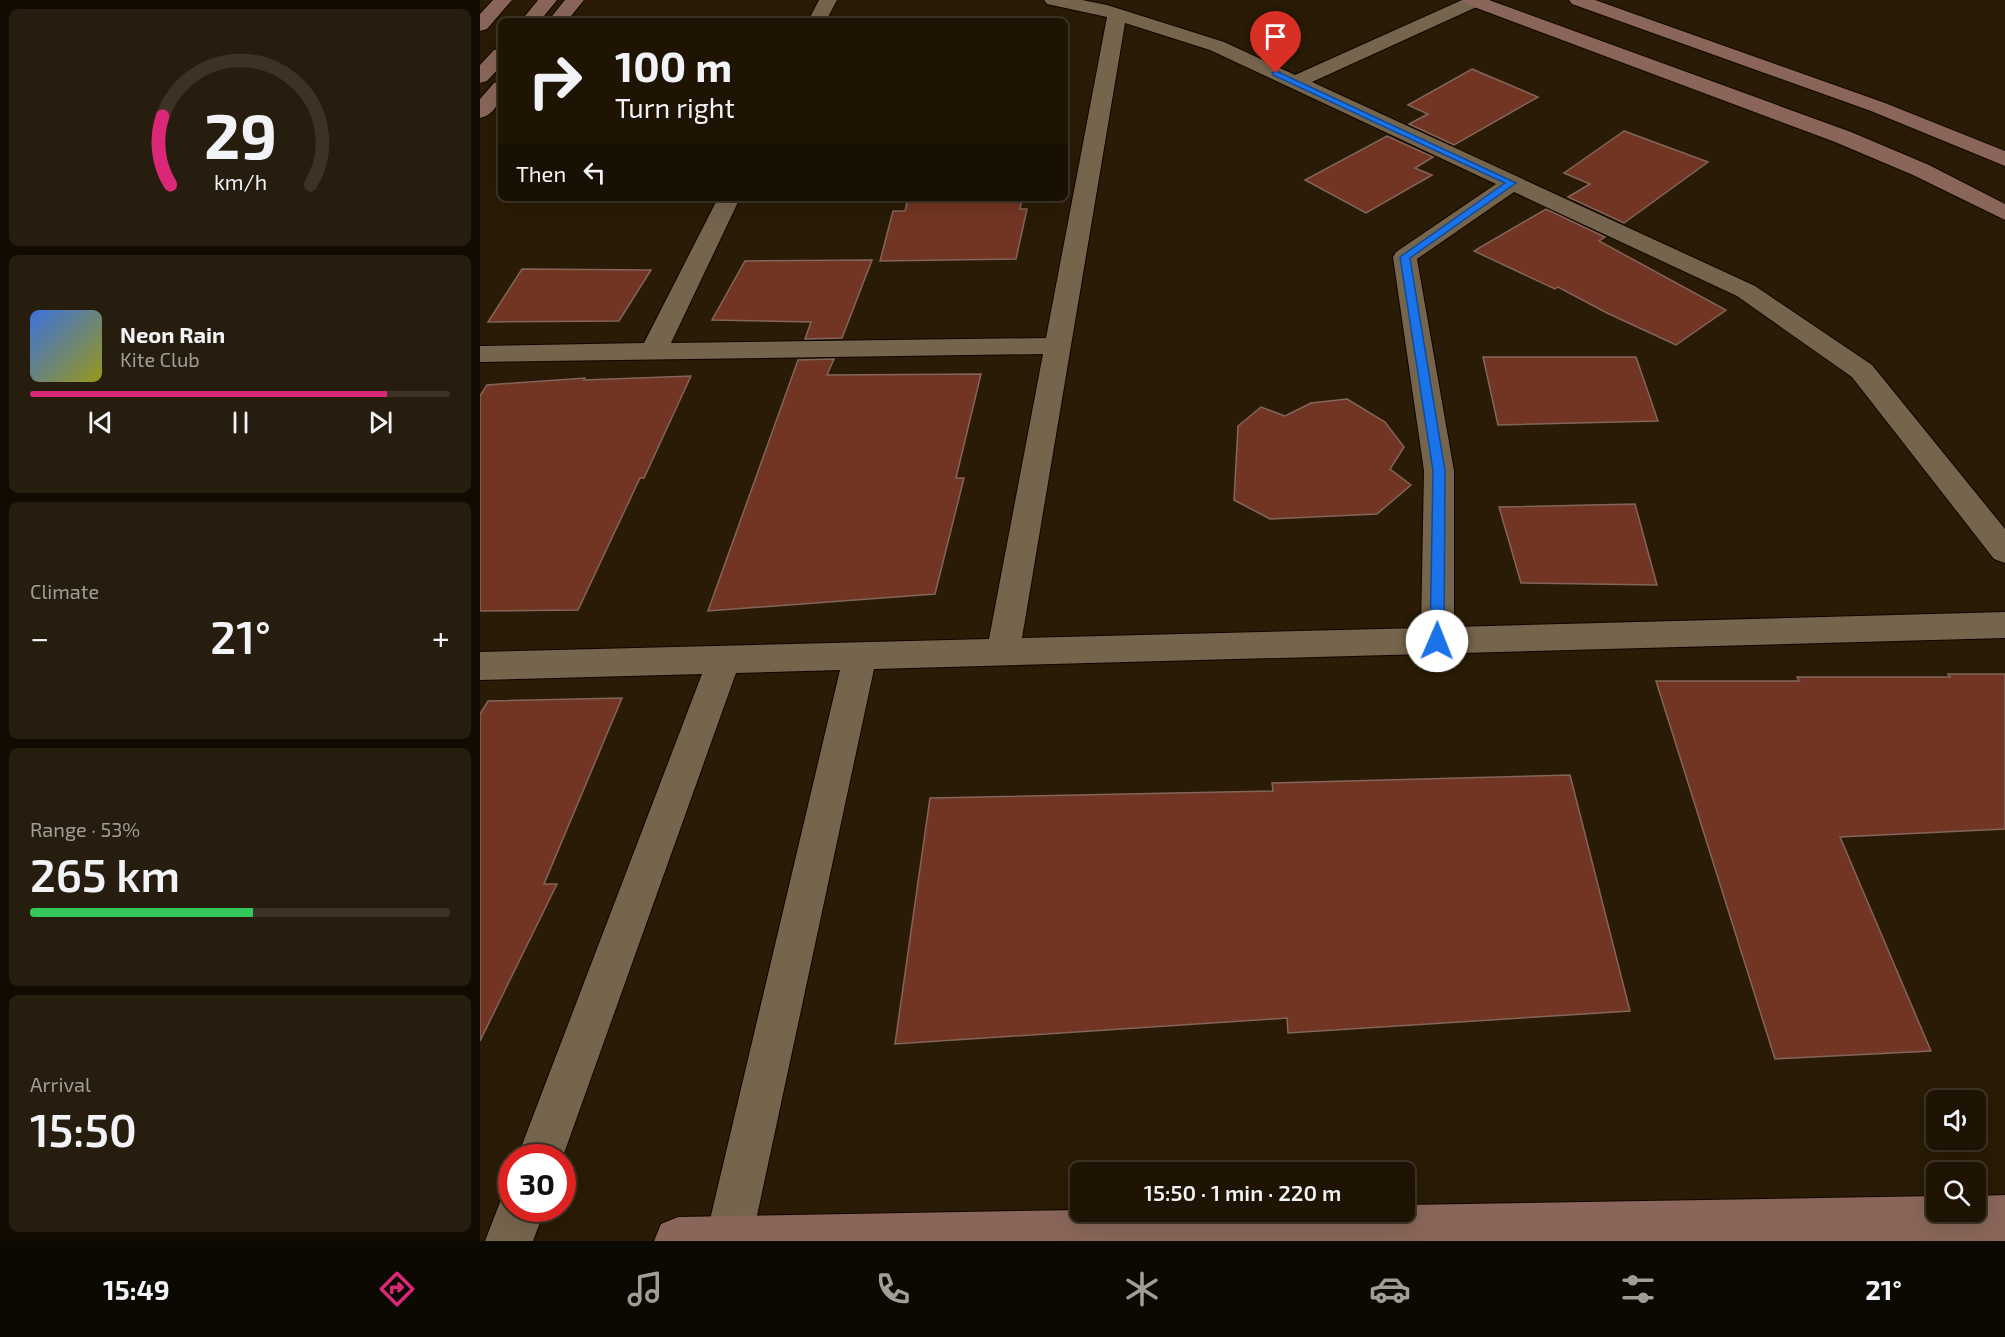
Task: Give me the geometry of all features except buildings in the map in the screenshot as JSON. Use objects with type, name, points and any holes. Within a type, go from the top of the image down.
[{"type":"main road","points":[[480,24],[503,0]]},
{"type":"main road","points":[[533,18],[548,0]]},
{"type":"main road","points":[[560,18],[575,0]]},
{"type":"main road","points":[[1515,0],[1876,133],[1968,172]]},
{"type":"main road","points":[[1578,0],[1878,107],[2005,159]]},
{"type":"main road","points":[[1622,0],[1836,75],[2005,144]]},
{"type":"main road","points":[[1473,1],[1843,137],[1921,170],[2005,213]]},
{"type":"main road","points":[[480,77],[498,57]]},
{"type":"main road","points":[[480,112],[498,91]]},
{"type":"main road","points":[[678,1241],[2005,1219]]},
{"type":"street","points":[[819,18],[828,0]]},
{"type":"street","points":[[1053,0],[1117,14],[1217,46],[1746,291],[1862,372],[2005,551]]},
{"type":"street","points":[[1296,82],[1473,1]]},
{"type":"street","points":[[1003,653],[1117,14]]},
{"type":"street","points":[[1437,641],[1439,471],[1405,257],[1512,183]]},
{"type":"street","points":[[652,352],[728,201]]},
{"type":"street","points":[[480,354],[1058,346]]},
{"type":"street","points":[[480,666],[2005,625]]},
{"type":"street","points":[[728,1239],[860,656]]},
{"type":"street","points":[[545,1144],[724,660]]},
{"type":"street","points":[[509,1241],[516,1222]]},
{"type":"route","points":[[1276,73],[1512,183],[1405,257],[1439,471],[1437,641]]}]
